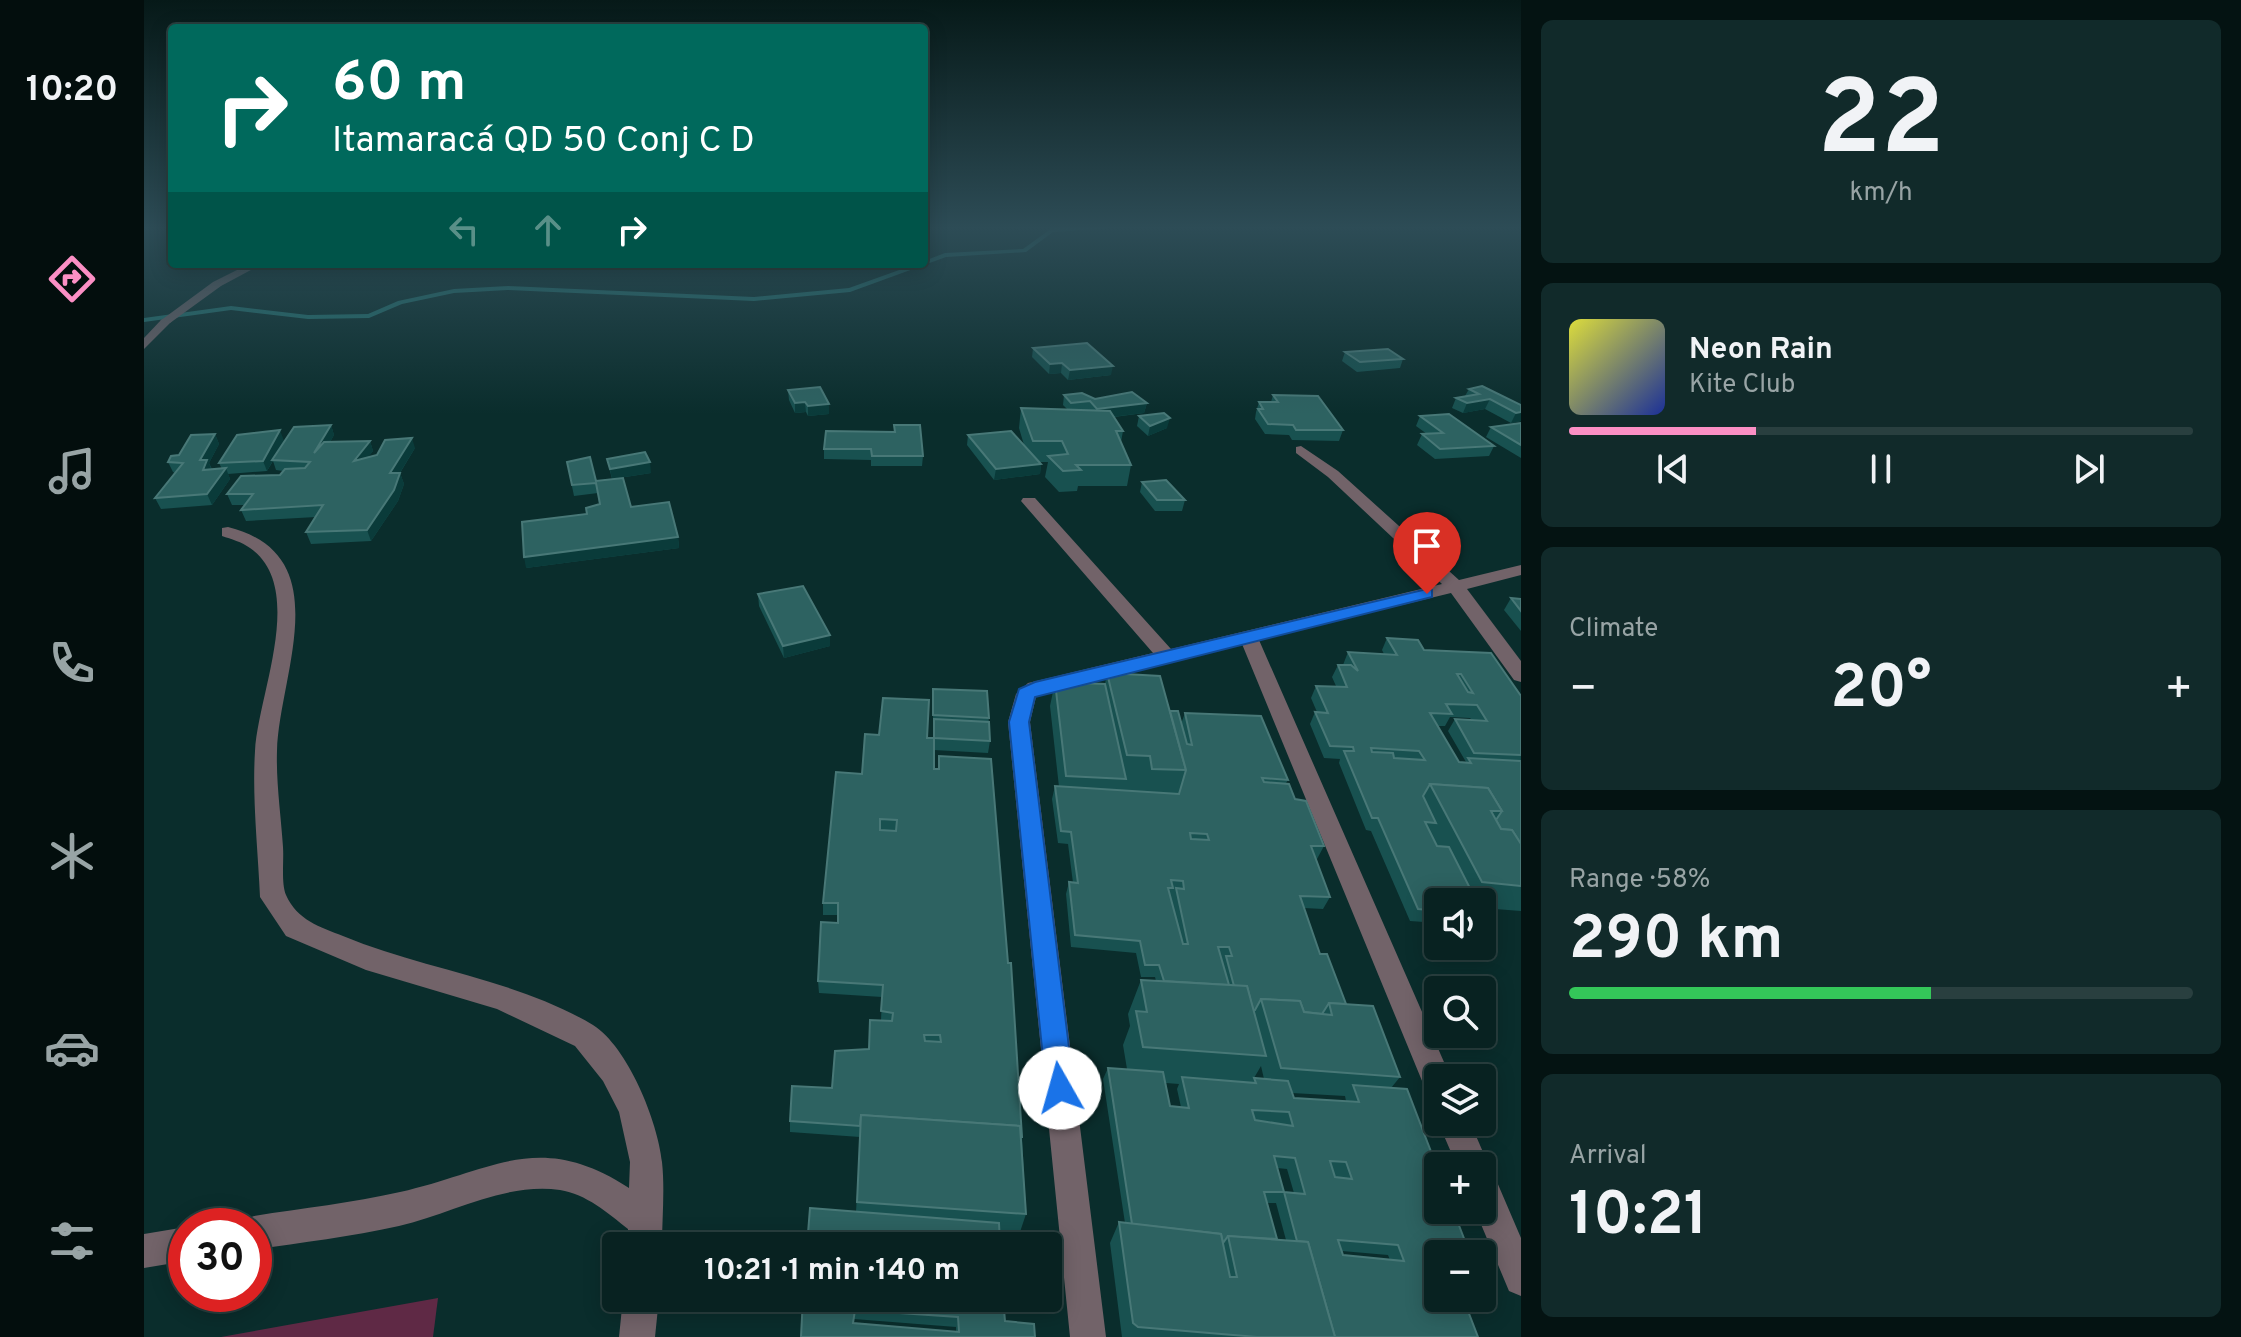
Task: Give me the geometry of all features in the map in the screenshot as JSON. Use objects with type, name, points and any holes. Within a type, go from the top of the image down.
[{"type":"street","points":[[144,345],[166,321],[210,289]]},
{"type":"street","points":[[1301,450],[1333,474],[1456,587],[1521,675]]},
{"type":"street","points":[[1029,501],[1167,656]]},
{"type":"street","points":[[228,532],[256,544],[274,563],[285,587],[288,617],[266,750],[273,897],[295,928],[366,958],[503,998],[585,1036],[614,1071],[634,1108],[646,1162],[646,1232]]},
{"type":"street","points":[[1088,1337],[1023,761],[1021,703],[1035,688],[1521,570]]},
{"type":"street","points":[[1248,636],[1430,1064]]},
{"type":"street","points":[[272,1230],[402,1209],[487,1182],[561,1173],[606,1190],[644,1232]]},
{"type":"street","points":[[1496,1220],[1521,1279]]},
{"type":"street","points":[[144,1251],[168,1247]]},
{"type":"street","points":[[637,1337],[640,1312]]},
{"type":"shaded area","points":[[438,1298],[433,1337],[221,1337]]},
{"type":"building","points":[[1087,343],[1113,366],[1070,370],[1062,363],[1050,364],[1033,348]]},
{"type":"building","points":[[1388,349],[1403,359],[1360,362],[1345,352]]},
{"type":"building","points":[[1482,386],[1521,405],[1521,412],[1516,413],[1490,399],[1467,403],[1456,398],[1479,394],[1469,389]]},
{"type":"building","points":[[820,387],[829,404],[808,406],[805,402],[795,403],[788,390]]},
{"type":"building","points":[[1132,392],[1147,403],[1097,409],[1090,401],[1071,403],[1064,395],[1082,393],[1095,399]]},
{"type":"building","points":[[1273,395],[1318,396],[1343,430],[1296,430],[1293,425],[1268,424],[1258,409],[1263,409],[1259,402],[1278,402]]},
{"type":"building","points":[[1021,408],[1110,411],[1123,431],[1116,431],[1131,465],[1076,465],[1081,470],[1063,471],[1048,456],[1068,454],[1062,441],[1033,441]]},
{"type":"building","points":[[1164,413],[1170,418],[1150,426],[1139,416]]},
{"type":"building","points":[[1449,414],[1494,446],[1440,449],[1422,434],[1443,433],[1420,416]]},
{"type":"building","points":[[1521,423],[1521,445],[1491,427]]},
{"type":"building","points":[[331,425],[314,453],[324,442],[370,441],[354,461],[377,455],[385,440],[412,438],[390,473],[400,473],[394,490],[367,530],[306,532],[323,505],[241,510],[253,494],[227,494],[241,476],[280,475],[285,469],[305,468],[310,462],[272,460],[294,427]]},
{"type":"building","points":[[894,425],[920,425],[923,456],[872,456],[871,449],[824,449],[826,431],[895,432]]},
{"type":"building","points":[[280,430],[263,461],[219,463],[237,435]]},
{"type":"building","points":[[1011,431],[1041,464],[996,469],[968,435]]},
{"type":"building","points":[[215,434],[200,460],[207,460],[203,470],[226,468],[207,494],[155,498],[183,463],[168,462],[171,456],[179,455],[191,435]]},
{"type":"building","points":[[645,452],[650,462],[610,469],[607,459]]},
{"type":"building","points":[[590,457],[596,481],[623,478],[631,507],[669,502],[678,537],[524,557],[522,522],[587,514],[586,508],[600,504],[596,483],[572,485],[567,462]]},
{"type":"building","points":[[1166,480],[1185,500],[1157,500],[1142,482]]},
{"type":"building","points":[[803,586],[830,635],[783,646],[758,594]]},
{"type":"building","points":[[1511,598],[1521,599],[1521,611]]},
{"type":"building","points":[[1387,638],[1418,640],[1424,650],[1491,653],[1521,696],[1521,755],[1474,753],[1455,719],[1487,721],[1477,705],[1446,704],[1452,714],[1430,713],[1459,762],[1471,763],[1468,758],[1521,761],[1521,844],[1512,830],[1501,829],[1496,820],[1502,811],[1488,788],[1430,784],[1423,796],[1436,823],[1425,822],[1437,846],[1449,847],[1470,888],[1424,888],[1424,910],[1418,909],[1378,818],[1372,818],[1344,751],[1354,751],[1353,747],[1330,746],[1315,712],[1328,713],[1316,686],[1347,687],[1338,665],[1351,665],[1358,671],[1348,652],[1397,655]],"holes":[[[1457,674],[1461,674],[1473,693],[1468,692]],[[1371,748],[1419,751],[1425,760],[1394,758],[1393,753],[1372,752]]]},
{"type":"building","points":[[1107,673],[1160,676],[1186,770],[1152,769],[1150,756],[1127,755]]},
{"type":"building","points":[[1055,682],[1105,684],[1126,779],[1066,776]]},
{"type":"building","points":[[933,689],[987,691],[989,718],[933,715]]},
{"type":"building","points":[[883,698],[929,700],[927,738],[934,738],[934,769],[939,769],[939,756],[991,759],[1008,963],[1011,963],[1022,1137],[1020,1126],[861,1115],[860,1126],[790,1121],[792,1086],[832,1088],[835,1051],[869,1049],[870,1020],[892,1021],[893,1013],[881,1011],[883,985],[818,981],[821,922],[838,923],[838,903],[823,903],[836,772],[862,774],[865,734],[879,735]],"holes":[[[880,819],[897,820],[896,831],[880,830]],[[924,1035],[940,1035],[941,1042],[925,1041]]]},
{"type":"building","points":[[1170,711],[1178,711],[1187,744],[1192,745],[1185,713],[1261,716],[1288,780],[1262,778],[1264,782],[1289,784],[1295,799],[1306,801],[1324,846],[1311,846],[1330,897],[1300,896],[1320,954],[1327,954],[1346,1004],[1329,1003],[1322,1014],[1304,1012],[1300,1001],[1261,999],[1253,1010],[1247,986],[1234,986],[1226,956],[1232,956],[1229,947],[1218,947],[1229,985],[1164,981],[1159,965],[1145,965],[1140,941],[1075,935],[1069,882],[1078,883],[1071,832],[1061,831],[1055,786],[1179,794],[1186,770]],"holes":[[[1190,833],[1207,834],[1209,840],[1191,839]],[[1171,880],[1183,881],[1184,889],[1176,888],[1188,944],[1183,944],[1168,888],[1173,888]]]},
{"type":"building","points":[[934,719],[989,722],[990,741],[934,738]]},
{"type":"building","points":[[1430,784],[1488,788],[1502,811],[1491,811],[1501,829],[1512,830],[1521,844],[1521,886],[1482,882]]},
{"type":"building","points":[[1141,980],[1247,986],[1266,1056],[1143,1047],[1136,1011],[1147,1012]]},
{"type":"building","points":[[1261,999],[1300,1001],[1304,1012],[1332,1015],[1329,1003],[1373,1006],[1400,1077],[1281,1068]]},
{"type":"building","points":[[1108,1068],[1163,1072],[1170,1106],[1189,1108],[1182,1077],[1256,1083],[1254,1078],[1288,1081],[1294,1098],[1359,1102],[1353,1085],[1407,1089],[1431,1152],[1424,1152],[1424,1224],[1458,1224],[1465,1240],[1424,1240],[1424,1312],[1468,1312],[1478,1337],[1335,1337],[1308,1242],[1297,1241],[1284,1192],[1264,1192],[1277,1239],[1228,1236],[1223,1243],[1221,1234],[1132,1224]],"holes":[[[1252,1110],[1289,1112],[1293,1126],[1255,1120]],[[1274,1156],[1295,1158],[1305,1194],[1284,1192]],[[1330,1161],[1346,1162],[1352,1179],[1335,1177]],[[1338,1240],[1398,1245],[1404,1261],[1343,1255]]]},
{"type":"building","points":[[861,1115],[1020,1126],[1026,1214],[857,1202]]},
{"type":"building","points":[[810,1208],[999,1223],[999,1232],[808,1232]]},
{"type":"building","points":[[1119,1222],[1221,1234],[1230,1277],[1237,1277],[1228,1236],[1308,1242],[1335,1337],[1257,1337],[1138,1327],[1133,1323]]},
{"type":"building","points":[[802,1312],[855,1312],[853,1323],[959,1332],[958,1317],[884,1312],[1004,1312],[1005,1321],[1034,1324],[1035,1337],[801,1337]]},
{"type":"waterway","points":[[144,320],[231,308],[308,317],[369,316],[400,302],[454,291],[483,289]]},
{"type":"waterway","points":[[539,289],[754,299],[852,289]]},
{"type":"route","points":[[1060,1088],[1019,722],[1021,703],[1026,694],[1035,688],[1427,594]]}]
